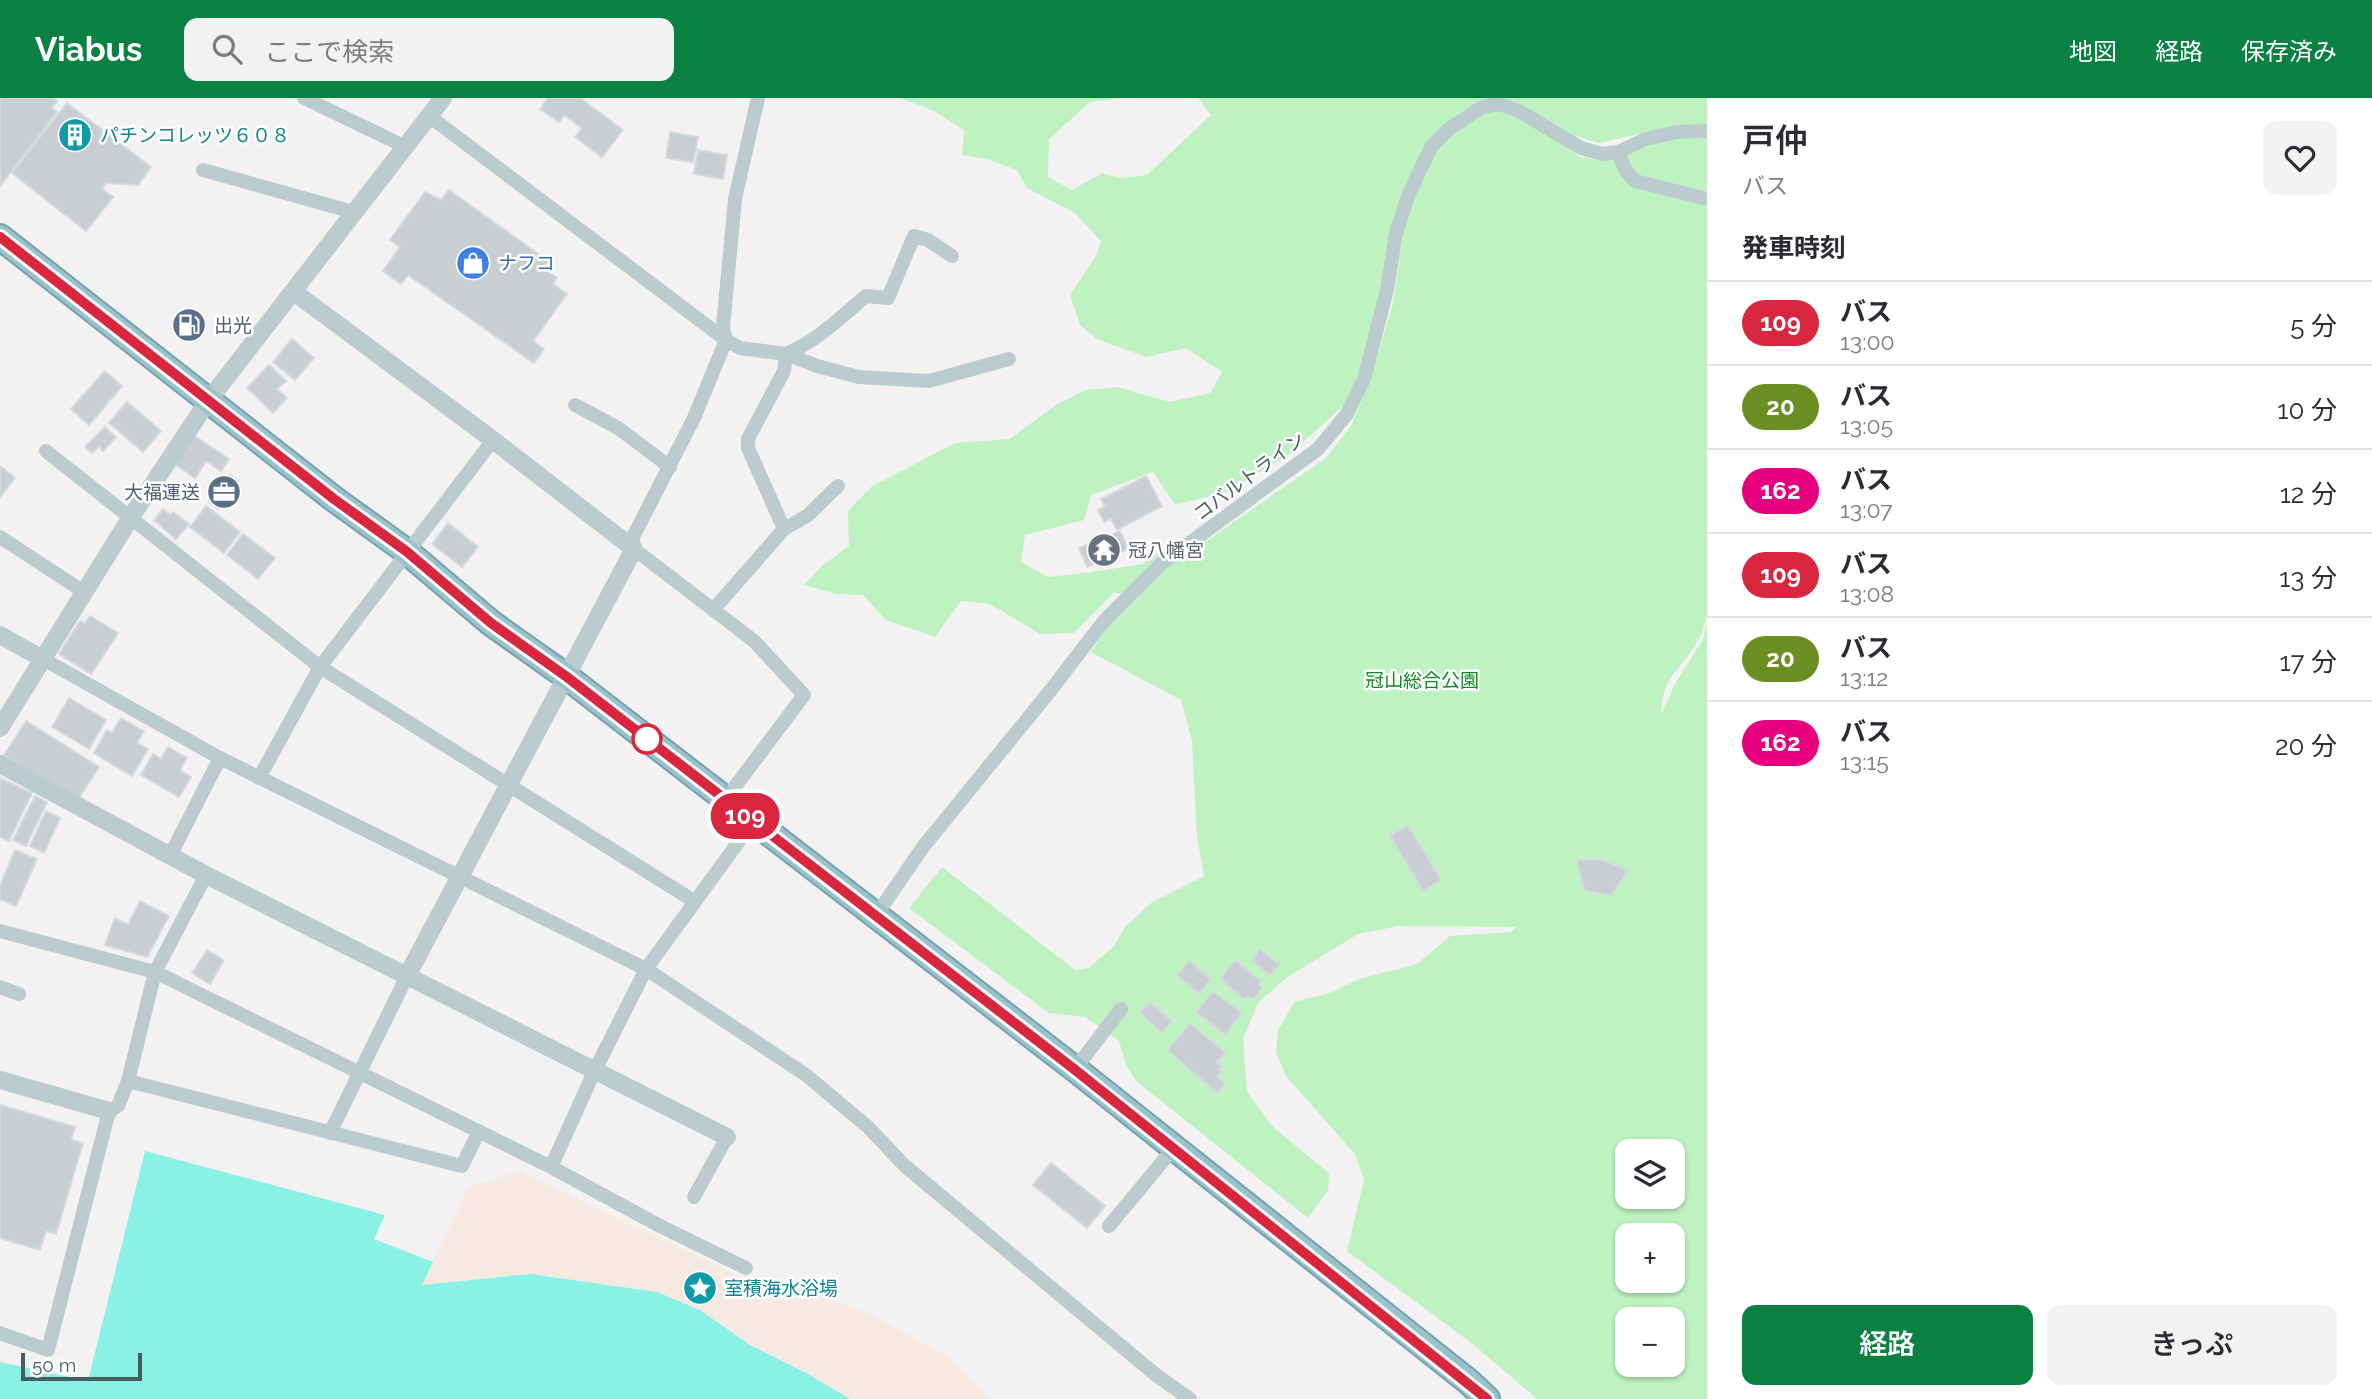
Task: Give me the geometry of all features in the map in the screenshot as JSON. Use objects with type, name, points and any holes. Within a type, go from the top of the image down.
[{"type":"highway","points":[[0,237],[334,499],[406,551],[491,623],[567,677],[1074,1069],[1487,1399]]},
{"type":"street","points":[[304,98],[404,146]]},
{"type":"street","points":[[0,727],[131,517],[208,401],[443,98]]},
{"type":"street","points":[[330,1133],[407,976],[634,549],[633,537],[694,418],[726,340],[723,327],[735,199],[758,98]]},
{"type":"street","name":"コバルトライン","points":[[875,917],[923,847],[1104,621],[1161,564],[1318,449],[1347,414],[1364,379],[1387,290],[1396,233],[1408,196],[1430,147],[1449,129],[1482,107],[1499,104],[1519,111],[1581,148],[1602,154],[1618,152],[1646,139],[1676,132],[1707,131]]},
{"type":"street","points":[[429,116],[740,348],[786,354],[817,366],[859,377],[929,381],[1009,359]]},
{"type":"street","points":[[1618,152],[1626,171],[1635,181],[1707,199]]},
{"type":"street","points":[[203,170],[353,212]]},
{"type":"street","points":[[786,354],[828,328],[866,296],[888,298],[914,236],[928,240],[952,256]]},
{"type":"street","points":[[294,292],[493,440],[754,641],[804,695],[724,800]]},
{"type":"street","points":[[784,529],[748,448],[748,439],[784,371],[786,354]]},
{"type":"street","points":[[575,405],[618,428],[670,467]]},
{"type":"street","points":[[259,778],[320,667],[493,440]]},
{"type":"street","points":[[46,451],[320,667],[694,901]]},
{"type":"street","points":[[713,610],[784,529],[807,516],[838,486]]},
{"type":"street","points":[[0,537],[84,592]]},
{"type":"street","points":[[0,635],[220,758],[646,969],[806,1075],[868,1127],[905,1167],[1156,1375],[1190,1399]]},
{"type":"street","points":[[171,854],[220,758]]},
{"type":"street","points":[[0,764],[206,874],[727,1137],[694,1198]]},
{"type":"street","points":[[551,1167],[595,1070],[646,969],[753,822]]},
{"type":"street","points":[[0,1080],[109,1111],[118,1106],[128,1081],[155,972],[206,874]]},
{"type":"street","points":[[0,931],[155,972],[551,1167],[662,1227],[746,1268]]},
{"type":"street","points":[[0,987],[19,994]]},
{"type":"street","points":[[1074,1069],[1121,1009]]},
{"type":"street","points":[[128,1081],[462,1166],[479,1131]]},
{"type":"street","points":[[0,1333],[48,1350],[109,1111]]},
{"type":"street","points":[[1109,1226],[1173,1149]]},
{"type":"green space","name":"冠山総合公園","points":[[900,98],[1120,98],[1090,102],[1049,139],[1048,177],[1072,190],[1102,173],[1120,178],[1147,175],[1211,115],[1198,98],[1707,98],[1707,124],[1653,131],[1599,143],[1569,134],[1566,147],[1580,157],[1596,160],[1638,150],[1663,140],[1707,135],[1707,616],[1699,639],[1668,682],[1661,715],[1674,686],[1703,639],[1707,624],[1707,1399],[1537,1399],[1474,1345],[1347,1251],[1364,1180],[1355,1154],[1286,1076],[1276,1052],[1278,1031],[1294,1002],[1330,993],[1359,979],[1417,964],[1450,936],[1511,932],[1516,927],[1399,926],[1358,934],[1286,978],[1258,1003],[1243,1039],[1247,1092],[1273,1127],[1330,1174],[1328,1190],[1308,1218],[1136,1081],[1126,1065],[1119,1041],[1085,1017],[1049,1013],[909,908],[942,867],[1075,970],[1089,968],[1114,946],[1125,927],[1151,903],[1204,876],[1197,836],[1192,741],[1181,700],[1091,652],[1108,627],[1139,596],[1114,593],[1074,633],[1040,634],[990,604],[961,601],[935,637],[886,620],[863,595],[837,594],[804,585],[823,565],[849,546],[848,511],[871,487],[955,443],[1009,439],[1056,405],[1085,390],[1118,387],[1169,402],[1210,393],[1222,372],[1186,348],[1146,357],[1097,339],[1080,325],[1070,295],[1097,254],[1101,241],[1075,213],[1027,188],[1017,170],[987,159],[962,155],[964,130],[934,111]],"holes":[[[1403,234],[1393,304],[1369,383],[1351,426],[1326,458],[1205,542],[1174,542],[1142,564],[1048,577],[1021,562],[1025,535],[1084,520],[1091,495],[1153,472],[1175,505],[1226,492],[1290,454],[1352,398],[1372,334],[1388,249]]]},
{"type":"sand","name":"室積海水浴場","points":[[519,1171],[774,1293],[789,1281],[871,1315],[949,1357],[990,1399],[850,1399],[750,1345],[700,1310],[657,1292],[531,1274],[421,1285],[469,1187]]},
{"type":"water","points":[[145,1151],[385,1215],[374,1239],[433,1262],[422,1285],[531,1274],[657,1292],[700,1310],[750,1345],[850,1399],[0,1399],[0,1362],[88,1381]]},
{"type":"building","points":[[0,98],[53,98],[57,101],[52,108],[57,112],[0,186]]},
{"type":"building","points":[[548,98],[580,98],[623,130],[602,157],[575,137],[582,128],[564,115],[559,122],[540,109]]},
{"type":"building","name":"パチンコレッツ６０８","points":[[67,103],[151,167],[138,185],[106,183],[102,189],[113,197],[86,231],[12,173]]},
{"type":"building","points":[[670,132],[698,137],[693,162],[666,158]]},
{"type":"building","points":[[698,150],[727,155],[723,179],[694,174]]},
{"type":"building","points":[[449,190],[548,261],[543,268],[557,278],[553,284],[567,294],[533,341],[544,349],[534,363],[408,275],[401,284],[383,271],[400,247],[390,240],[425,192],[441,200]]},
{"type":"building","points":[[292,339],[314,358],[295,380],[273,362]]},
{"type":"building","points":[[269,365],[286,381],[277,389],[287,398],[273,413],[247,388]]},
{"type":"building","points":[[105,371],[122,386],[89,425],[71,409]]},
{"type":"building","points":[[127,402],[161,431],[143,452],[109,423]]},
{"type":"building","points":[[105,427],[116,437],[103,451],[99,446],[92,453],[85,447]]},
{"type":"building","points":[[193,435],[229,459],[221,471],[206,461],[195,478],[173,463]]},
{"type":"building","points":[[0,466],[15,478],[0,497]]},
{"type":"building","name":"大福運送","points":[[230,475],[238,482],[218,509],[209,502]]},
{"type":"building","points":[[1146,476],[1162,506],[1117,530],[1111,519],[1104,522],[1098,510],[1105,506],[1101,499]]},
{"type":"building","points":[[206,506],[240,532],[224,553],[190,527]]},
{"type":"building","points":[[163,509],[170,515],[173,512],[189,524],[176,539],[154,520]]},
{"type":"building","points":[[448,523],[478,547],[462,567],[432,544]]},
{"type":"building","points":[[1120,531],[1128,549],[1087,567],[1079,548]]},
{"type":"building","points":[[243,534],[275,558],[258,579],[227,555]]},
{"type":"building","points":[[90,616],[118,633],[91,674],[59,654],[80,621],[85,623]]},
{"type":"building","points":[[69,698],[106,720],[89,749],[52,727]]},
{"type":"building","points":[[121,718],[144,731],[137,743],[148,749],[132,776],[94,753],[107,730],[112,733]]},
{"type":"building","points":[[26,721],[99,767],[77,801],[4,755]]},
{"type":"building","points":[[168,747],[187,758],[180,770],[191,777],[179,797],[141,775],[153,754],[161,759]]},
{"type":"building","points":[[0,778],[32,793],[9,841],[0,837]]},
{"type":"building","points":[[35,796],[47,802],[26,846],[13,840]]},
{"type":"building","points":[[46,811],[60,818],[44,853],[30,846]]},
{"type":"building","points":[[1408,825],[1441,880],[1423,891],[1390,836]]},
{"type":"building","points":[[15,850],[37,859],[16,906],[0,899],[0,886]]},
{"type":"building","points":[[1599,859],[1629,870],[1611,896],[1584,890],[1577,860]]},
{"type":"building","points":[[140,901],[169,916],[147,957],[105,945],[115,918],[128,925]]},
{"type":"building","points":[[1260,949],[1280,965],[1270,976],[1251,960]]},
{"type":"building","points":[[207,950],[224,960],[210,984],[192,973]]},
{"type":"building","points":[[1189,960],[1211,979],[1199,994],[1177,975]]},
{"type":"building","points":[[1235,960],[1261,981],[1259,984],[1263,987],[1253,1000],[1248,996],[1245,1000],[1220,979]]},
{"type":"building","points":[[1213,991],[1242,1013],[1225,1035],[1196,1012]]},
{"type":"building","points":[[1150,1002],[1172,1021],[1162,1033],[1140,1013]]},
{"type":"building","points":[[1190,1023],[1226,1053],[1217,1062],[1222,1066],[1219,1069],[1222,1071],[1217,1077],[1225,1084],[1217,1093],[1167,1050]]},
{"type":"building","points":[[0,1105],[75,1127],[71,1140],[83,1143],[56,1234],[46,1231],[40,1250],[0,1238]]},
{"type":"building","points":[[1051,1163],[1105,1206],[1087,1228],[1033,1185]]},
{"type":"bus line","name":"109","points":[[0,237],[334,499],[406,551],[491,623],[567,677],[1074,1069],[1487,1399]]},
{"type":"place","name":"パチンコレッツ６０８","points":[[75,135]]},
{"type":"place","name":"ナフコ","points":[[473,263]]},
{"type":"place","name":"出光","points":[[189,325]]},
{"type":"place","name":"大福運送","points":[[224,492]]},
{"type":"place","name":"冠八幡宮","points":[[1104,550]]},
{"type":"place","name":"室積海水浴場","points":[[700,1288]]}]
